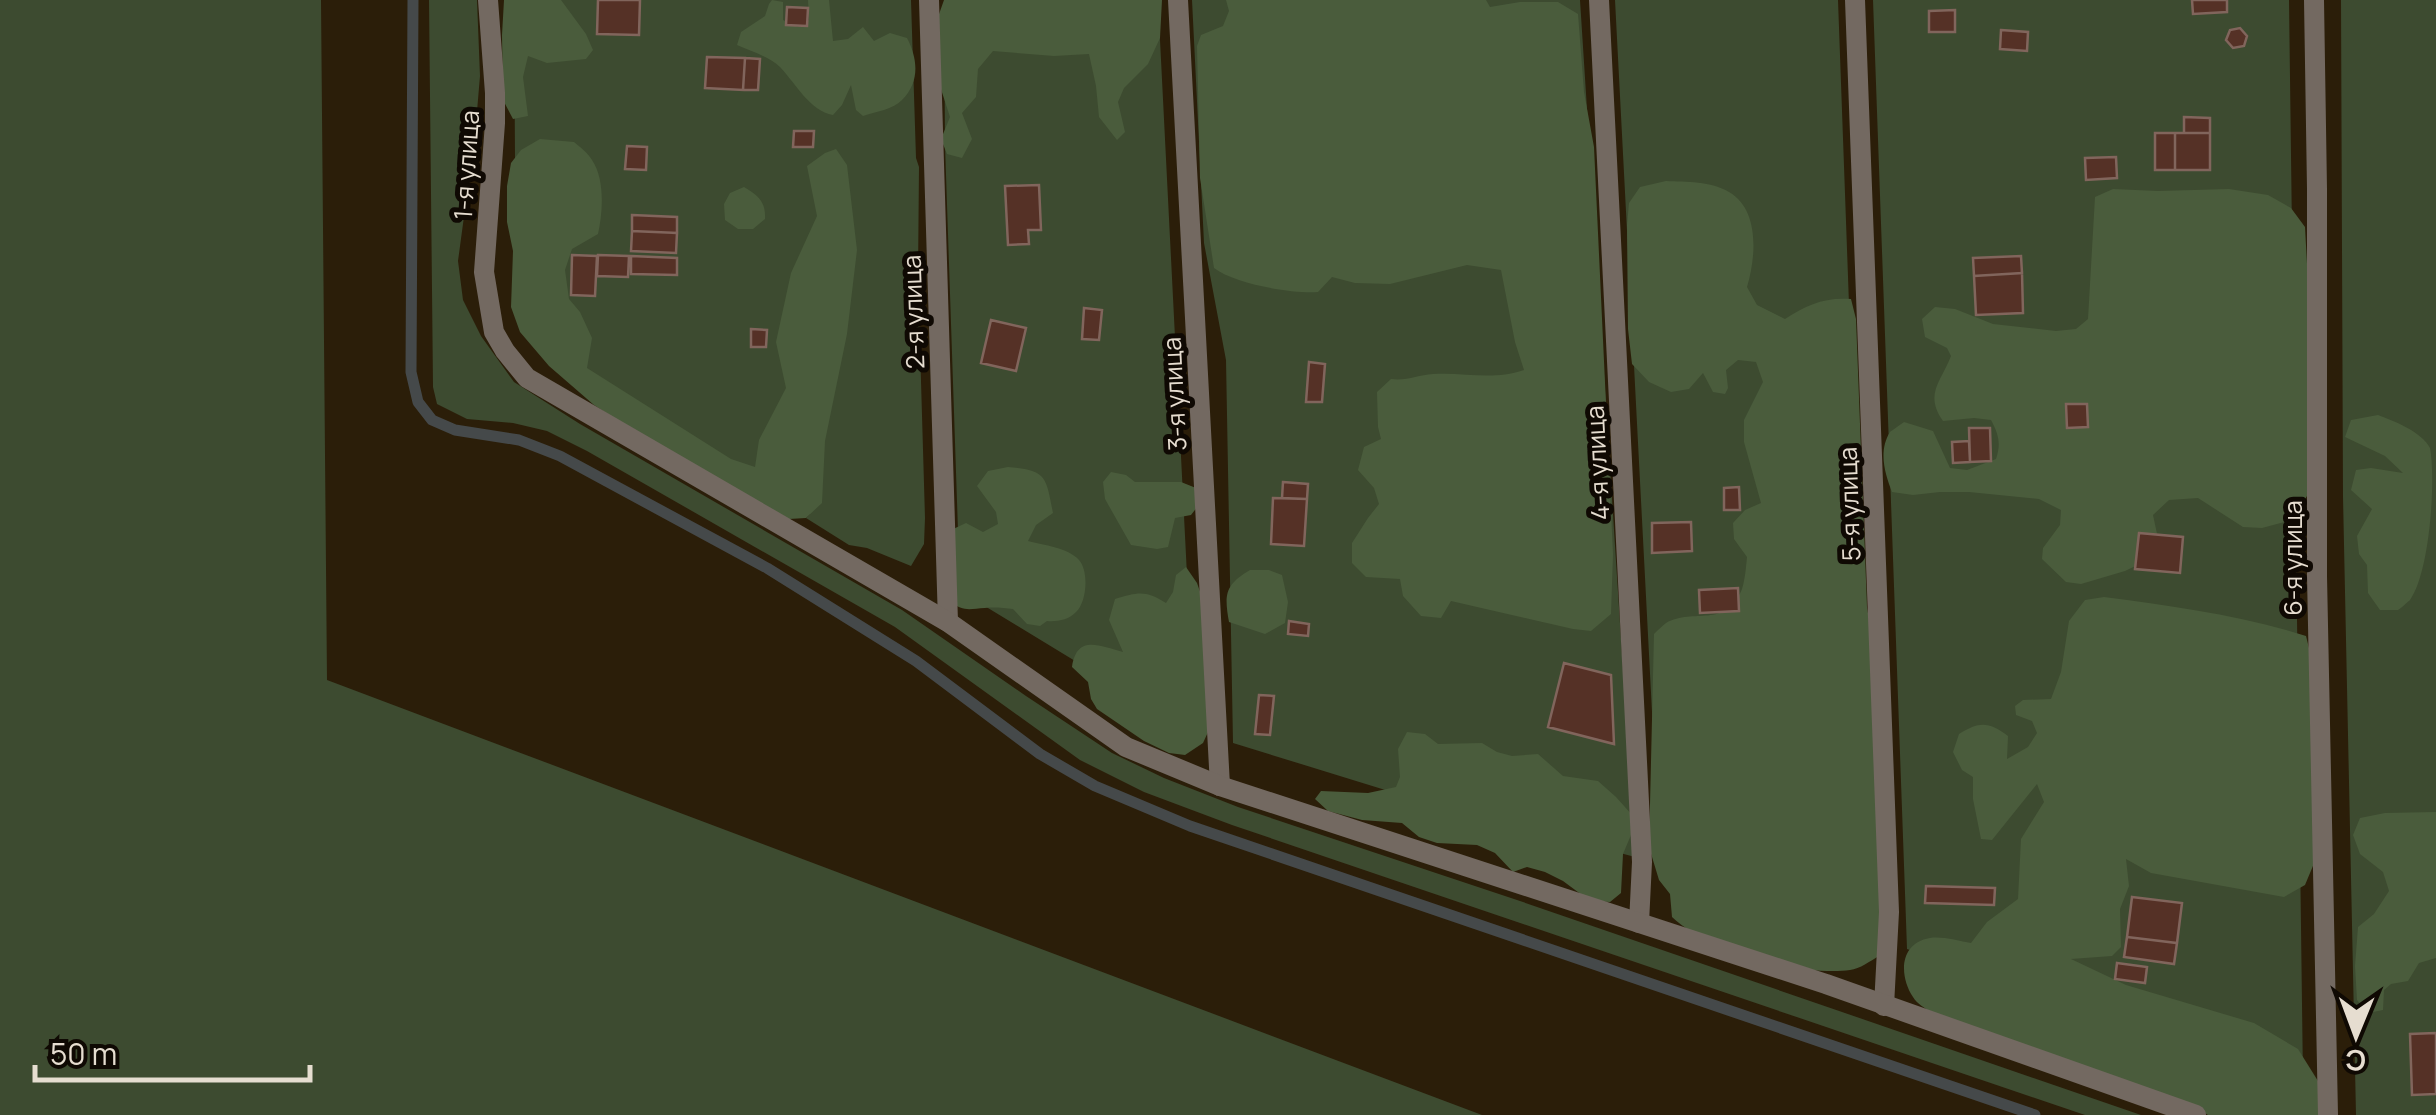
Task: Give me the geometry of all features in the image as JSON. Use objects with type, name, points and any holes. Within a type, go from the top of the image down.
[{"type":"street","name":"1-я улица","points":[[488,0],[495,122],[484,272],[494,332],[505,352],[528,378],[948,622]]},
{"type":"street","name":"2-я улица","points":[[929,0],[948,622]]},
{"type":"street","name":"3-я улица","points":[[1178,0],[1220,786]]},
{"type":"street","name":"4-я улица","points":[[1599,0],[1642,862],[1639,923]]},
{"type":"street","name":"5-я улица","points":[[1855,0],[1889,912],[1884,1006]]},
{"type":"street","name":"6-я улица","points":[[2314,0],[2317,576],[2328,1115]]},
{"type":"street","points":[[948,622],[1126,747],[1220,786],[1639,923],[2196,1115]]},
{"type":"green space","points":[[0,0],[321,0],[327,680],[1482,1115],[0,1115]]},
{"type":"green space","points":[[429,0],[477,0],[480,76],[458,261],[463,300],[481,336],[514,382],[902,610],[1112,753],[1164,778],[1238,807],[2141,1115],[2085,1115],[1144,792],[1080,760],[895,627],[587,451],[547,431],[467,419],[437,404],[433,387]]},
{"type":"green space","points":[[504,0],[561,0],[593,50],[586,59],[547,63],[528,56],[523,77],[528,116],[513,119],[503,100]]},
{"type":"green space","points":[[514,0],[911,0],[919,167],[925,518],[924,544],[911,566],[849,545],[806,518],[810,514],[574,376],[516,318]]},
{"type":"green space","points":[[772,0],[783,2],[783,20],[798,27],[809,20],[808,0],[829,0],[833,41],[848,39],[863,27],[874,41],[890,33],[907,38],[915,70],[908,93],[894,106],[863,116],[856,110],[851,85],[833,115],[817,108],[776,63],[737,45],[741,32],[765,16]]},
{"type":"green space","points":[[944,0],[1158,0],[1195,734],[960,591]]},
{"type":"green space","points":[[944,0],[1162,0],[1160,38],[1148,64],[1124,88],[1118,102],[1125,132],[1117,140],[1099,117],[1089,54],[1054,56],[993,51],[978,69],[976,97],[962,113],[972,139],[962,158],[947,154],[941,139],[950,117],[939,83],[938,17]]},
{"type":"green space","points":[[1192,0],[1580,0],[1635,857],[1395,793],[1233,743],[1226,360],[1204,243]]},
{"type":"green space","points":[[1226,0],[1486,0],[1490,7],[1558,2],[1578,14],[1584,92],[1594,147],[1613,554],[1611,614],[1591,631],[1451,601],[1441,618],[1421,616],[1403,596],[1400,579],[1366,577],[1352,563],[1352,543],[1379,504],[1374,488],[1358,470],[1364,447],[1381,439],[1377,392],[1391,379],[1433,374],[1500,375],[1524,370],[1501,270],[1467,265],[1390,284],[1355,283],[1332,277],[1318,292],[1307,292],[1249,283],[1214,268],[1200,178],[1197,46],[1201,35],[1223,26],[1229,11]]},
{"type":"green space","points":[[1615,0],[1838,0],[1872,940],[1660,866]]},
{"type":"green space","points":[[1873,0],[2289,0],[2303,1080],[1907,949]]},
{"type":"green space","points":[[2341,0],[2436,0],[2436,1115],[2356,1115],[2343,497]]},
{"type":"green space","points":[[540,139],[574,142],[590,157],[599,176],[602,206],[598,234],[572,249],[565,270],[569,299],[592,338],[587,368],[731,459],[755,467],[759,440],[786,388],[776,342],[791,273],[817,216],[807,166],[836,149],[847,165],[857,250],[847,334],[825,441],[822,503],[806,518],[789,519],[685,464],[594,405],[549,366],[520,332],[511,307],[513,251],[507,222],[507,186],[511,163],[521,150]]},
{"type":"green space","points":[[1666,181],[1714,186],[1739,200],[1751,222],[1753,249],[1747,287],[1757,305],[1785,319],[1816,303],[1851,299],[1856,319],[1867,607],[1876,664],[1880,886],[1879,956],[1854,969],[1807,969],[1756,959],[1687,929],[1672,917],[1670,894],[1659,880],[1649,847],[1654,634],[1666,623],[1718,614],[1735,602],[1743,585],[1747,557],[1734,539],[1733,523],[1745,510],[1761,503],[1744,442],[1744,420],[1763,382],[1756,362],[1738,360],[1726,370],[1725,394],[1713,392],[1703,373],[1689,389],[1671,392],[1649,382],[1632,364],[1628,329],[1629,203],[1640,187]]},
{"type":"green space","points":[[744,187],[757,196],[764,208],[765,219],[753,229],[738,229],[725,220],[724,204],[730,193]]},
{"type":"green space","points":[[2113,189],[2229,189],[2268,195],[2291,208],[2305,227],[2309,300],[2307,496],[2292,520],[2262,528],[2243,527],[2198,498],[2169,500],[2153,515],[2159,543],[2150,559],[2081,584],[2066,582],[2042,559],[2043,548],[2060,525],[2061,510],[2039,499],[1969,492],[1892,492],[1884,455],[1890,432],[1904,422],[1933,431],[1950,468],[1967,470],[1996,459],[1998,440],[1991,420],[1943,421],[1937,412],[1936,388],[1951,356],[1947,348],[1925,337],[1922,319],[1935,307],[1955,309],[1993,324],[2056,331],[2076,329],[2088,319],[2095,197]]},
{"type":"green space","points":[[2378,415],[2421,437],[2430,448],[2432,462],[2430,525],[2422,569],[2410,600],[2398,610],[2380,610],[2368,593],[2367,565],[2359,554],[2357,536],[2372,509],[2351,490],[2356,470],[2403,473],[2385,456],[2345,437],[2351,420]]},
{"type":"green space","points":[[1008,467],[1038,473],[1046,483],[1053,513],[1036,525],[1028,541],[1069,553],[1082,565],[1083,601],[1066,619],[1047,621],[1040,626],[1027,624],[1013,609],[966,609],[950,601],[949,531],[966,523],[983,532],[998,524],[996,512],[977,486],[988,471]]},
{"type":"green space","points":[[1111,472],[1135,482],[1181,482],[1196,488],[1198,506],[1191,515],[1175,518],[1168,547],[1131,545],[1105,499],[1103,482]]},
{"type":"green space","points":[[1186,567],[1204,603],[1214,719],[1203,743],[1185,755],[1169,753],[1144,741],[1097,709],[1088,682],[1072,667],[1084,646],[1098,645],[1123,652],[1109,620],[1115,599],[1142,594],[1166,603],[1176,575]]},
{"type":"green space","points":[[1250,570],[1282,575],[1288,602],[1285,623],[1265,634],[1229,622],[1228,591]]},
{"type":"green space","points":[[2104,597],[2231,617],[2306,636],[2315,672],[2315,861],[2305,885],[2284,897],[2151,873],[2126,859],[2129,886],[2120,909],[2121,947],[2112,956],[2071,959],[2126,985],[2254,1023],[2298,1049],[2318,1081],[2322,1115],[2208,1115],[2191,1105],[1932,1013],[1908,989],[1904,970],[1912,946],[1935,938],[1971,943],[1987,922],[2018,899],[2021,839],[2044,802],[2037,784],[1992,840],[1981,839],[1973,777],[1962,770],[1953,752],[1959,734],[1978,725],[1995,728],[2008,736],[2007,759],[2028,747],[2037,733],[2032,721],[2016,715],[2015,706],[2023,700],[2051,699],[2061,672],[2069,621],[2085,600]]},
{"type":"green space","points":[[1407,732],[1425,734],[1438,744],[1482,743],[1512,756],[1538,754],[1563,776],[1598,781],[1633,816],[1623,854],[1621,893],[1610,902],[1590,901],[1545,872],[1527,867],[1513,872],[1495,853],[1477,845],[1437,843],[1419,837],[1402,823],[1362,820],[1328,811],[1315,799],[1321,791],[1368,793],[1396,787],[1400,777],[1398,749]]},
{"type":"green space","points":[[2436,812],[2436,958],[2419,963],[2408,981],[2391,984],[2384,990],[2383,1010],[2368,1013],[2357,1000],[2358,927],[2374,914],[2389,891],[2383,872],[2360,854],[2353,835],[2360,818],[2385,813]]},
{"type":"building","points":[[598,0],[640,0],[639,35],[597,34]]},
{"type":"building","points":[[2192,0],[2227,0],[2227,12],[2193,14]]},
{"type":"building","points":[[787,7],[808,8],[807,26],[786,25]]},
{"type":"building","points":[[1955,10],[1955,32],[1929,32],[1929,11]]},
{"type":"building","points":[[2240,28],[2247,36],[2244,46],[2233,48],[2226,40],[2230,30]]},
{"type":"building","points":[[2001,30],[2028,32],[2027,51],[2000,49]]},
{"type":"building","points":[[707,57],[745,58],[743,90],[705,88]]},
{"type":"building","points":[[745,58],[760,59],[758,90],[743,90]]},
{"type":"building","points":[[2184,117],[2210,118],[2210,133],[2184,133]]},
{"type":"building","points":[[794,131],[814,131],[813,147],[793,147]]},
{"type":"building","points":[[2155,133],[2175,133],[2175,170],[2155,170]]},
{"type":"building","points":[[2175,133],[2210,133],[2210,170],[2175,170]]},
{"type":"building","points":[[627,146],[647,147],[646,170],[625,169]]},
{"type":"building","points":[[2116,157],[2117,178],[2086,180],[2085,158]]},
{"type":"building","points":[[1039,185],[1041,230],[1028,230],[1029,244],[1008,245],[1005,186]]},
{"type":"building","points":[[632,215],[677,217],[677,233],[632,231]]},
{"type":"building","points":[[632,231],[677,233],[676,253],[631,251]]},
{"type":"building","points":[[572,255],[597,256],[595,296],[571,295]]},
{"type":"building","points":[[598,255],[629,256],[628,277],[597,276]]},
{"type":"building","points":[[631,256],[677,258],[677,275],[631,274]]},
{"type":"building","points":[[2021,256],[2022,273],[1974,276],[1973,258]]},
{"type":"building","points":[[2022,273],[2023,313],[1976,315],[1974,276]]},
{"type":"building","points":[[1084,308],[1102,310],[1099,340],[1082,339]]},
{"type":"building","points":[[991,320],[1026,328],[1016,371],[981,363]]},
{"type":"building","points":[[751,329],[767,330],[766,347],[751,347]]},
{"type":"building","points":[[1309,362],[1325,364],[1322,402],[1306,402]]},
{"type":"building","points":[[2066,404],[2087,404],[2088,427],[2067,428]]},
{"type":"building","points":[[1969,428],[1990,428],[1991,461],[1970,462]]},
{"type":"building","points":[[1969,441],[1970,462],[1953,463],[1952,442]]},
{"type":"building","points":[[1283,482],[1308,484],[1307,499],[1282,498]]},
{"type":"building","points":[[1739,487],[1740,510],[1724,510],[1724,488]]},
{"type":"building","points":[[1273,498],[1307,499],[1304,546],[1271,544]]},
{"type":"building","points":[[1691,522],[1692,551],[1652,553],[1652,523]]},
{"type":"building","points":[[2139,533],[2183,537],[2180,573],[2135,569]]},
{"type":"building","points":[[1738,588],[1739,611],[1700,613],[1699,590]]},
{"type":"building","points":[[1289,621],[1309,624],[1308,636],[1288,634]]},
{"type":"building","points":[[1564,663],[1611,675],[1614,744],[1548,727]]},
{"type":"building","points":[[1259,695],[1274,696],[1270,735],[1255,734]]},
{"type":"building","points":[[1926,886],[1995,888],[1994,905],[1925,903]]},
{"type":"building","points":[[2132,897],[2182,903],[2177,943],[2127,937]]},
{"type":"building","points":[[2127,937],[2177,943],[2174,964],[2124,957]]},
{"type":"building","points":[[2117,963],[2147,967],[2145,983],[2115,979]]},
{"type":"building","points":[[2436,1033],[2436,1094],[2412,1095],[2410,1034]]},
{"type":"waterway","points":[[413,0],[411,372],[418,402],[432,420],[455,430],[519,440],[560,456],[767,568],[916,661],[1040,754],[1095,786],[1190,826],[2035,1115]]}]
